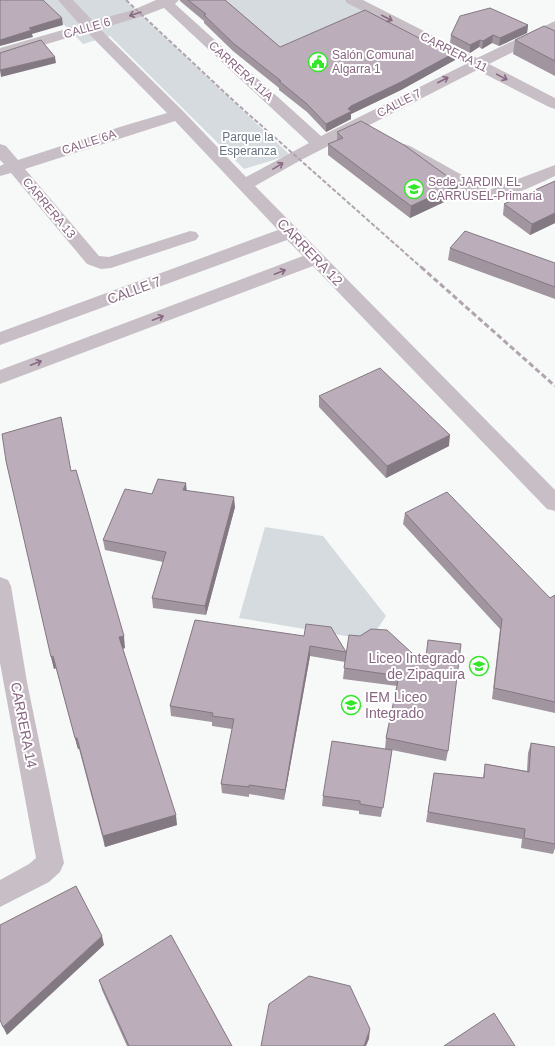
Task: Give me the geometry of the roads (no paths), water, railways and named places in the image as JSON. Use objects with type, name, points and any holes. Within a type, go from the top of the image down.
[{"type":"street","name":"CARRERA 12","points":[[65,0],[90,28],[178,115],[244,185],[555,503]]},
{"type":"street","name":"CARRERA 11","points":[[352,0],[555,104]]},
{"type":"street","name":"CALLE 6","points":[[0,53],[90,28],[138,13],[167,1]]},
{"type":"street","name":"CARRERA 11A","points":[[167,1],[319,143]]},
{"type":"street","name":"CALLE 7","points":[[244,185],[319,143],[366,127],[476,63],[555,25]]},
{"type":"street","name":"CALLE 6A","points":[[7,169],[129,129],[178,115]]},
{"type":"street","points":[[393,142],[486,196],[494,195],[555,170]]},
{"type":"street","name":"CARRERA 13","points":[[0,149],[7,169],[93,260],[101,263],[110,262],[190,236]]},
{"type":"street","name":"CALLE 7","points":[[0,339],[291,232]]},
{"type":"street","points":[[0,377],[316,258]]},
{"type":"street","name":"CARRERA 14","points":[[0,586],[8,686],[50,863],[39,873],[0,894]]},
{"type":"railway","points":[[126,0],[237,104],[422,268]]},
{"type":"railway","points":[[421,267],[555,386]]},
{"type":"place","name":"Salón Comunal Algarra 1","points":[[318,62]]},
{"type":"place","name":"Sede JARDIN EL CARRUSEL-Primaria","points":[[414,189]]},
{"type":"place","name":"Liceo Integrado de Zipaquira","points":[[479,666]]},
{"type":"place","name":"IEM Liceo Integrado","points":[[351,705]]},
{"type":"park label","name":"Parque la Esperanza","points":[[248,144]]}]
